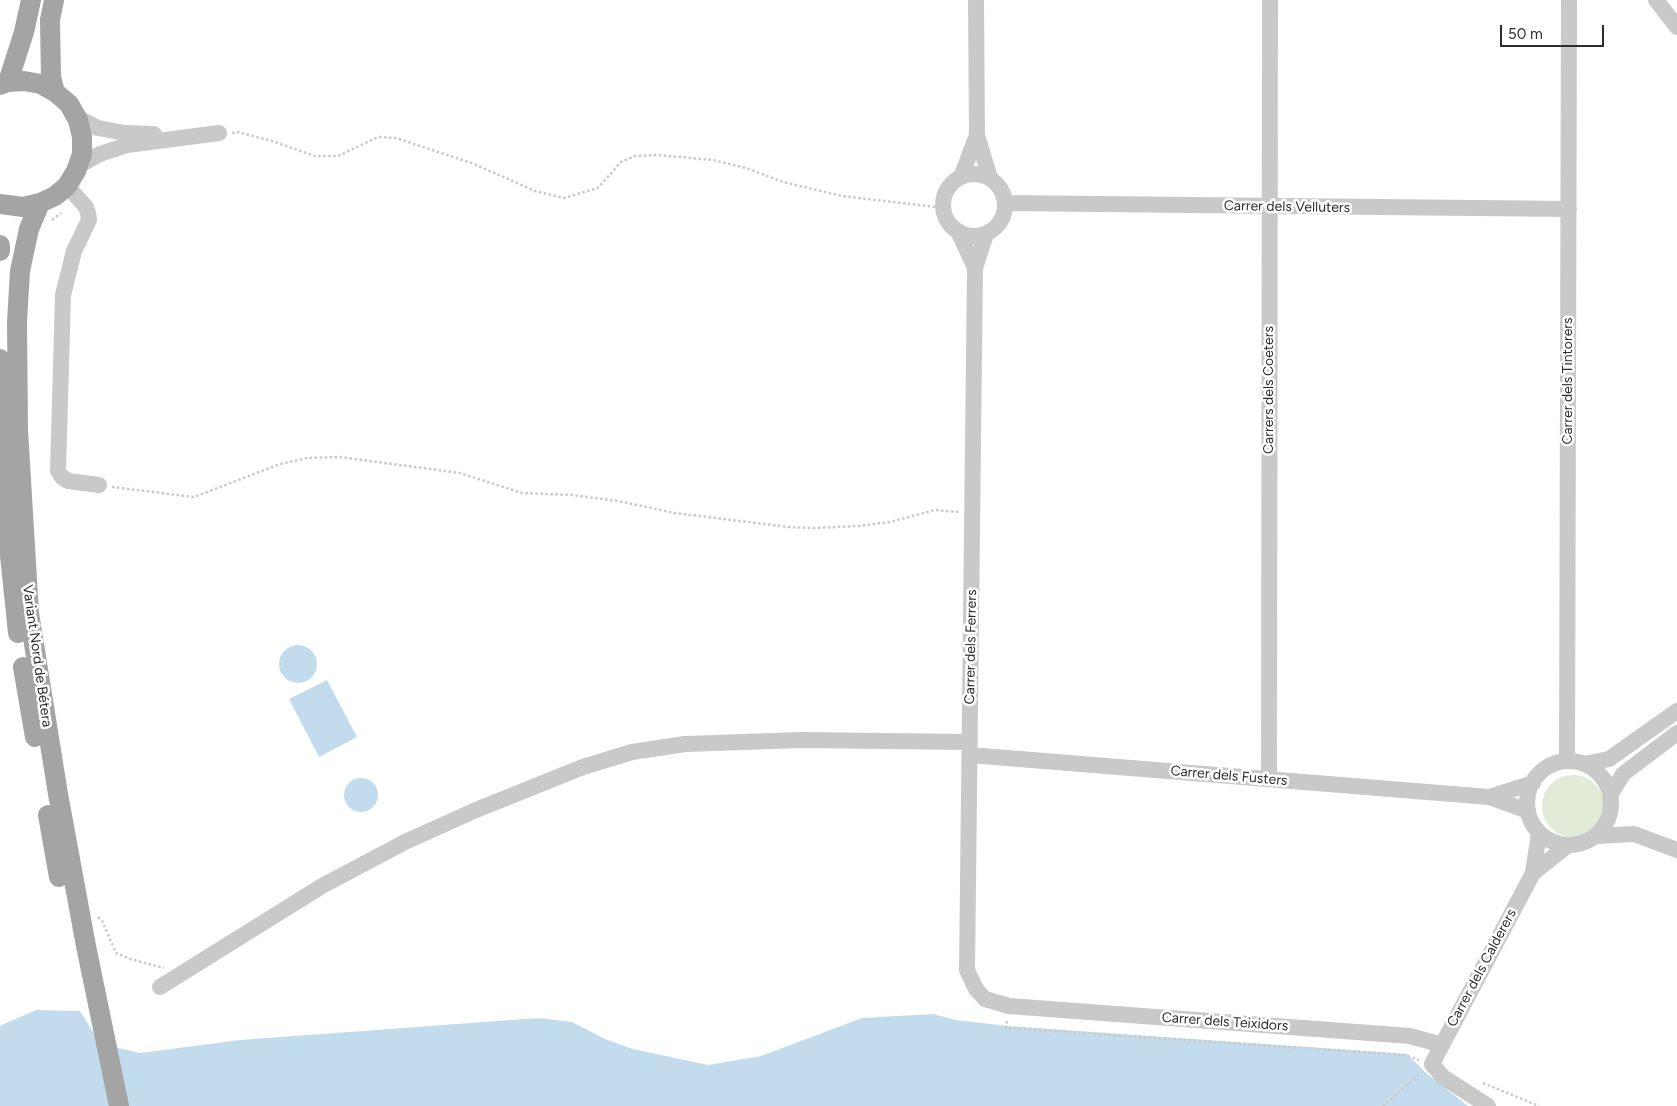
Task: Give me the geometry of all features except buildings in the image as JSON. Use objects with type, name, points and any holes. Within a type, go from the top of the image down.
[{"type":"main road","points":[[0,204],[23,207],[40,204],[55,196],[66,186],[78,166],[82,154],[82,137],[76,117],[69,104],[55,92],[41,84],[24,81],[4,83],[24,32],[31,0]]},
{"type":"main road","points":[[54,0],[50,20],[51,77],[55,92]]},
{"type":"main road","name":"Variant Nord de Bétera","points":[[40,204],[29,229],[20,271],[17,322],[18,430],[23,534],[29,613],[80,948],[108,1106]]},
{"type":"main road","points":[[0,245],[0,251]]},
{"type":"main road","name":"Variant Nord de Bétera","points":[[0,359],[6,517],[15,612],[53,845],[120,1106]]},
{"type":"street","points":[[976,0],[976,135],[990,178]]},
{"type":"street","name":"Carrers dels Coeters","points":[[1269,779],[1268,206],[1270,0]]},
{"type":"street","name":"Carrer dels Tintorers","points":[[1567,761],[1569,0]]},
{"type":"street","points":[[1656,0],[1677,27]]},
{"type":"street","points":[[76,117],[98,128],[125,133],[219,133]]},
{"type":"street","points":[[78,166],[100,154],[126,145],[219,133]]},
{"type":"street","points":[[961,177],[976,135]]},
{"type":"street","points":[[970,174],[990,178],[1003,193],[1005,203],[1001,222],[986,234],[972,236],[958,231],[946,217],[944,199],[953,183],[961,177],[970,174]]},
{"type":"street","points":[[66,186],[86,207],[89,220],[74,251],[62,294],[58,471],[68,481],[98,485]]},
{"type":"street","name":"Carrer dels Velluters","points":[[1005,203],[1569,209]]},
{"type":"street","name":"Carrer dels Ferrers","points":[[958,231],[975,268]]},
{"type":"street","name":"Carrer dels Ferrers","points":[[986,234],[975,268],[967,970],[976,989],[985,999],[1007,1006]]},
{"type":"street","points":[[1584,764],[1610,759],[1677,711]]},
{"type":"street","points":[[1597,836],[1604,828],[1611,802],[1623,774],[1677,733]]},
{"type":"street","name":"Carrer dels Fusters","points":[[160,987],[322,886],[405,842],[476,810],[583,767],[632,752],[685,744],[801,740],[970,749],[1269,779],[1489,797],[1528,811]]},
{"type":"street","points":[[1634,834],[1611,802],[1606,781],[1596,771],[1584,764],[1567,761],[1547,768],[1539,774],[1533,783],[1528,796],[1528,811],[1532,823],[1539,833],[1552,842],[1568,846],[1578,845],[1597,836],[1634,834],[1677,850]]},
{"type":"street","name":"Carrer dels Fusters","points":[[1489,797],[1533,783]]},
{"type":"street","name":"Carrer dels Calderers","points":[[1432,1064],[1533,873],[1539,833]]},
{"type":"street","name":"Carrer dels Calderers","points":[[1533,873],[1568,846]]},
{"type":"street","name":"Carrer dels Teixidors","points":[[1007,1006],[1410,1036],[1442,1045]]},
{"type":"street","points":[[1432,1064],[1443,1077],[1488,1106]]},
{"type":"path","points":[[219,133],[238,132],[272,141],[315,156],[338,156],[378,137],[396,138],[474,164],[535,191],[564,198],[598,188],[621,162],[635,156],[658,155],[713,160],[746,168],[783,182],[842,196],[944,208]]},
{"type":"path","points":[[98,485],[194,497],[280,464],[307,458],[340,457],[460,473],[522,493],[572,495],[618,501],[676,513],[788,527],[813,528],[875,524],[935,510],[972,513]]},
{"type":"path","points":[[92,917],[100,918],[116,953],[130,959],[183,973]]},
{"type":"path","points":[[1007,1006],[1006,1028],[1405,1055],[1432,1064]]},
{"type":"path","points":[[1383,1106],[1432,1064]]},
{"type":"path","points":[[1474,1080],[1540,1106]]},
{"type":"green space","points":[[1573,775],[1585,777],[1595,784],[1602,794],[1604,806],[1602,818],[1595,828],[1585,835],[1573,837],[1561,835],[1551,828],[1544,818],[1542,806],[1544,794],[1551,784],[1561,777]]},
{"type":"water","points":[[298,645],[311,651],[317,664],[311,677],[298,683],[285,677],[279,664],[285,651]]},
{"type":"water","points":[[327,680],[357,737],[319,757],[289,699]]},
{"type":"water","points":[[361,778],[373,783],[378,795],[373,807],[361,812],[349,807],[344,795],[349,783]]},
{"type":"water","points":[[36,1010],[80,1011],[93,1032],[110,1046],[140,1053],[240,1040],[538,1018],[572,1022],[605,1039],[633,1049],[708,1065],[761,1056],[862,1018],[933,1014],[956,1020],[1008,1026],[1407,1054],[1425,1072],[1468,1106],[0,1106],[0,1026]]}]
